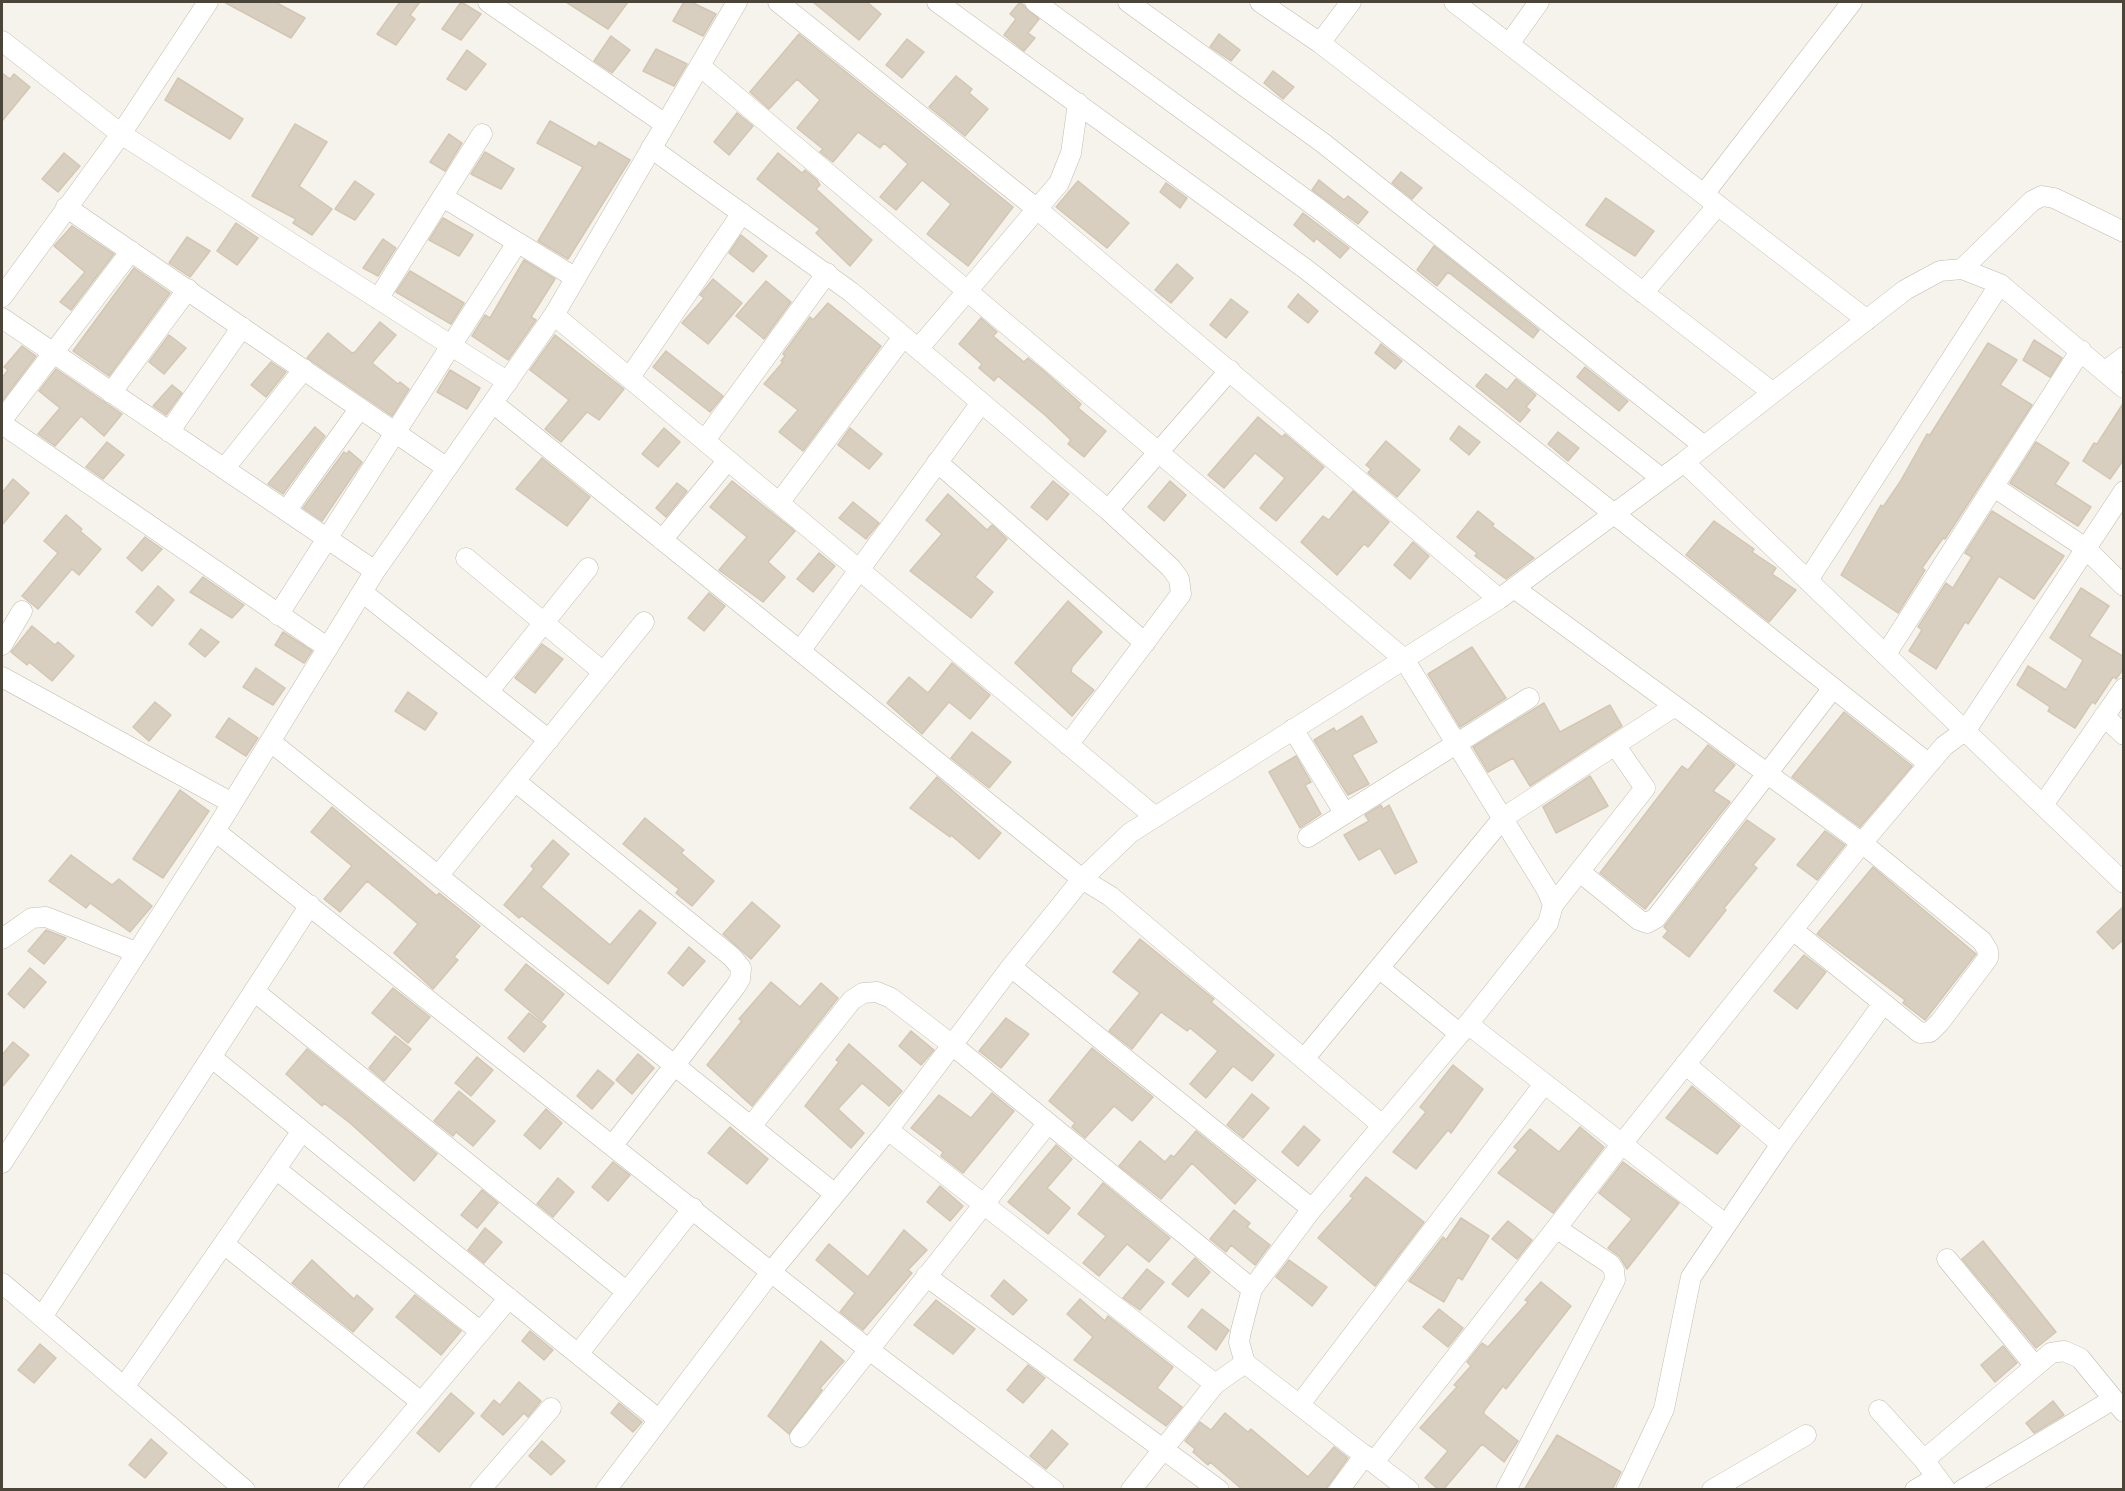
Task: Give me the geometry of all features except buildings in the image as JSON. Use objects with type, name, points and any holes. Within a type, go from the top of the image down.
[{"type":"street","points":[[2,297],[121,134],[208,2]]},
{"type":"street","points":[[488,2],[665,124]]},
{"type":"street","points":[[5,1150],[215,831],[375,571],[554,315],[737,2]]},
{"type":"street","points":[[778,2],[1037,209],[1230,370],[1507,594],[1675,706],[1862,843],[1982,941],[1988,951],[1988,958],[1930,1032],[1920,1033],[1793,930]]},
{"type":"street","points":[[937,2],[1307,270],[1611,514],[1929,764]]},
{"type":"street","points":[[1035,2],[1320,210],[1661,478]]},
{"type":"street","points":[[1128,2],[1323,143],[1704,446]]},
{"type":"street","points":[[1260,2],[1320,43],[1772,392]]},
{"type":"street","points":[[1320,43],[1351,2]]},
{"type":"street","points":[[1454,2],[1867,320]]},
{"type":"street","points":[[1509,44],[1539,2]]},
{"type":"street","points":[[1643,293],[1852,2]]},
{"type":"street","points":[[2,41],[121,134],[508,381]]},
{"type":"street","points":[[700,66],[1404,659],[1547,890],[1553,905]]},
{"type":"street","points":[[779,503],[911,343],[967,290],[1059,183],[1067,170],[1078,103]]},
{"type":"street","points":[[378,299],[482,134]]},
{"type":"street","points":[[651,148],[827,273],[1108,510],[1171,568],[1179,579],[1181,594],[1068,745]]},
{"type":"street","points":[[442,196],[576,278]]},
{"type":"street","points":[[1962,269],[2032,201],[2042,196],[2054,198],[2124,232]]},
{"type":"street","points":[[66,207],[447,468]]},
{"type":"street","points":[[630,377],[742,213]]},
{"type":"street","points":[[278,615],[517,243]]},
{"type":"street","points":[[131,251],[2,422],[327,648]]},
{"type":"street","points":[[608,1489],[658,1419],[771,1272],[888,1130],[1011,966],[1082,879],[1130,833],[1507,594],[1611,514],[1684,462],[1905,290],[1940,271],[1962,269],[2000,284],[2124,388]]},
{"type":"street","points":[[705,440],[827,273]]},
{"type":"street","points":[[1808,580],[2000,284]]},
{"type":"street","points":[[111,393],[188,289]]},
{"type":"street","points":[[554,315],[1154,816]]},
{"type":"street","points":[[2,318],[375,571]]},
{"type":"street","points":[[170,432],[242,327]]},
{"type":"street","points":[[1886,654],[2081,351]]},
{"type":"street","points":[[2106,372],[2124,357]]},
{"type":"street","points":[[224,469],[304,369]]},
{"type":"street","points":[[1108,510],[1230,370]]},
{"type":"street","points":[[493,403],[1082,879],[1110,896],[1382,1125]]},
{"type":"street","points":[[800,651],[981,403]]},
{"type":"street","points":[[286,511],[360,408]]},
{"type":"street","points":[[662,540],[728,460]]},
{"type":"street","points":[[937,462],[1145,643]]},
{"type":"street","points":[[1684,462],[2124,883]]},
{"type":"street","points":[[1994,486],[2084,547],[2124,586]]},
{"type":"street","points":[[1339,1490],[1369,1459],[1556,1228],[1862,843],[1954,736],[1966,730],[2084,547],[2124,490]]},
{"type":"street","points":[[466,558],[603,672]]},
{"type":"street","points":[[488,692],[588,568]]},
{"type":"street","points":[[362,592],[549,740]]},
{"type":"street","points":[[2,645],[22,611]]},
{"type":"street","points":[[438,876],[644,622]]},
{"type":"street","points":[[2,677],[232,803]]},
{"type":"street","points":[[1580,872],[1639,920],[1647,923],[1656,918],[1833,688]]},
{"type":"street","points":[[2043,805],[2124,688]]},
{"type":"street","points":[[1308,837],[1529,698]]},
{"type":"street","points":[[1304,1059],[1503,818],[1675,706]]},
{"type":"street","points":[[2104,716],[2124,735]]},
{"type":"street","points":[[1293,729],[1345,814]]},
{"type":"street","points":[[271,742],[675,1066],[752,1125],[835,1194]]},
{"type":"street","points":[[1409,1490],[1245,1363],[1239,1342],[1252,1289],[1312,1209],[1464,1029],[1548,923],[1553,905],[1645,788],[1615,745]]},
{"type":"street","points":[[514,781],[732,957],[741,968],[740,979],[735,987],[613,1145]]},
{"type":"street","points":[[215,831],[868,1349],[1054,1490]]},
{"type":"street","points":[[42,1317],[310,905]]},
{"type":"street","points":[[2,939],[32,918],[46,917],[136,952]]},
{"type":"street","points":[[1011,966],[1312,1209]]},
{"type":"street","points":[[1379,968],[1544,1084],[1725,1224]]},
{"type":"street","points":[[254,991],[627,1292]]},
{"type":"street","points":[[752,1125],[852,1000],[863,993],[877,992],[891,998],[951,1044],[1252,1289]]},
{"type":"street","points":[[1626,1490],[1664,1409],[1691,1277],[1725,1224],[1883,1004]]},
{"type":"street","points":[[211,1057],[658,1419]]},
{"type":"street","points":[[1685,1064],[1782,1144]]},
{"type":"street","points":[[1300,1404],[1544,1084]]},
{"type":"street","points":[[800,1437],[1048,1123]]},
{"type":"street","points":[[888,1130],[1215,1384]]},
{"type":"street","points":[[124,1387],[302,1131]]},
{"type":"street","points":[[277,1170],[481,1332]]},
{"type":"street","points":[[578,1354],[693,1209]]},
{"type":"street","points":[[1506,1490],[1615,1280],[1614,1270],[1610,1264],[1556,1228]]},
{"type":"street","points":[[224,1244],[421,1402]]},
{"type":"street","points":[[1947,1259],[2035,1366]]},
{"type":"street","points":[[926,1276],[1218,1490]]},
{"type":"street","points":[[2,1283],[245,1490]]},
{"type":"street","points":[[348,1490],[509,1298]]},
{"type":"street","points":[[1924,1460],[2051,1353],[2064,1351],[2080,1358],[2118,1406],[1962,1490]]},
{"type":"street","points":[[1131,1490],[1215,1384],[1245,1363]]},
{"type":"street","points":[[480,1490],[551,1408]]},
{"type":"street","points":[[1879,1410],[1942,1483],[1915,1490]]},
{"type":"street","points":[[1712,1490],[1806,1435]]}]
